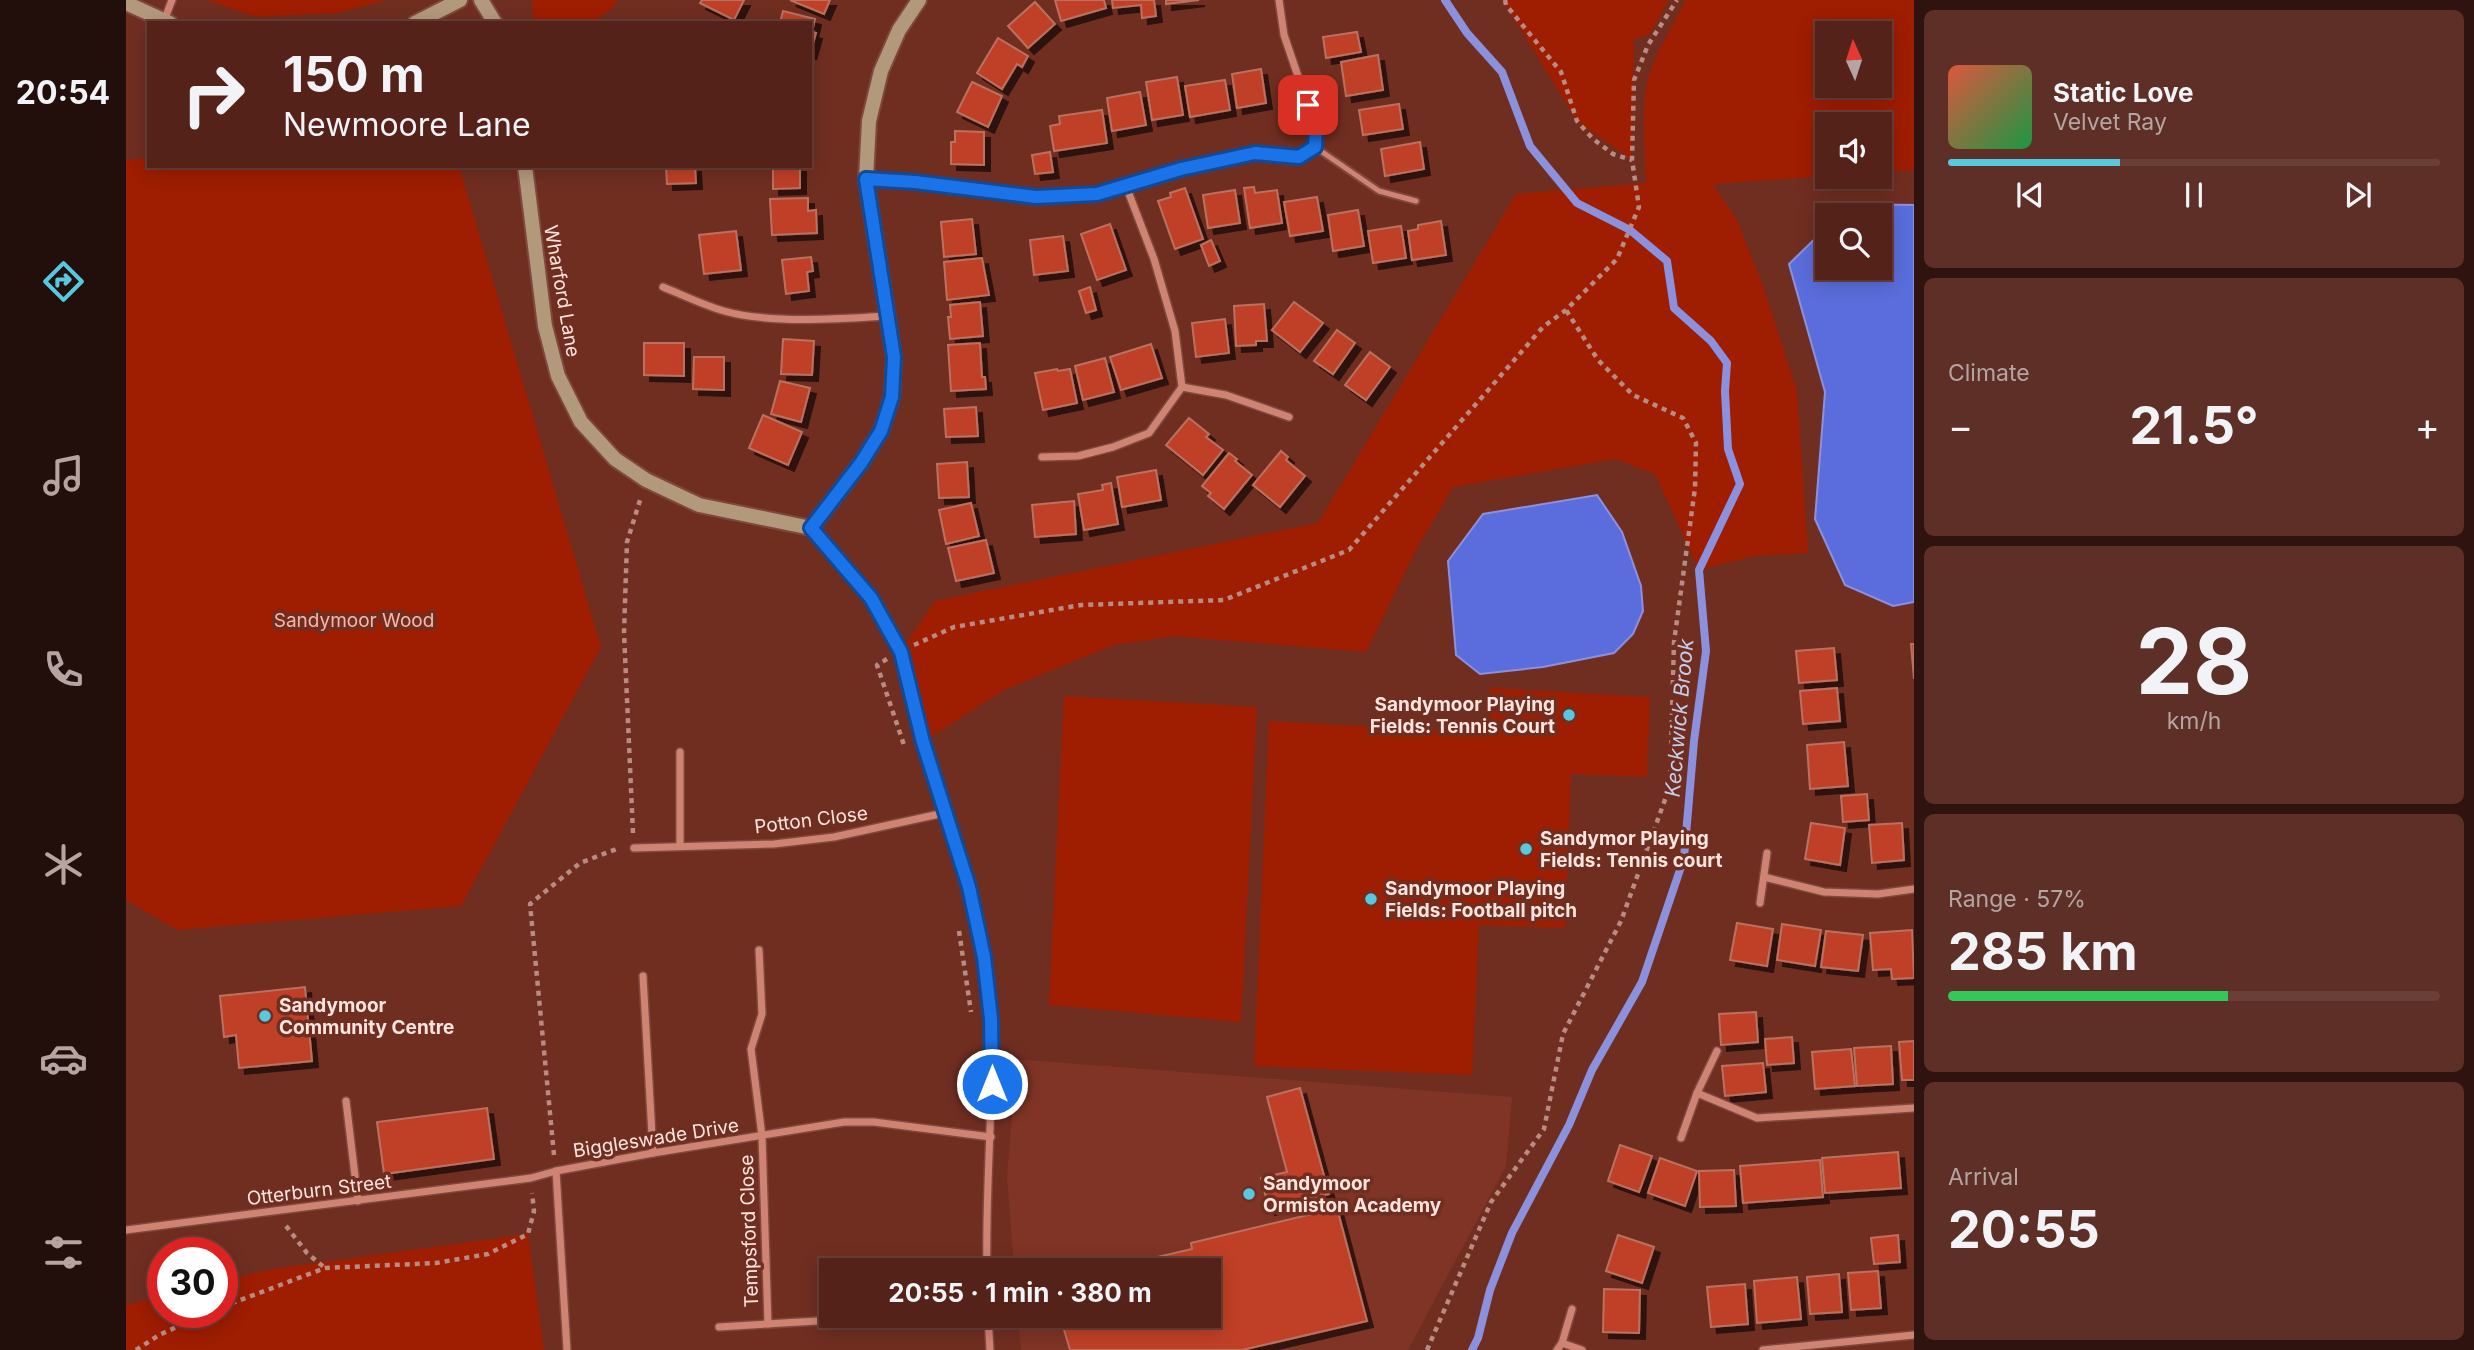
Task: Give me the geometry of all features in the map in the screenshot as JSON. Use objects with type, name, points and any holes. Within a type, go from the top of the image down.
[{"type":"street","points":[[167,21],[172,0]]},
{"type":"street","points":[[419,21],[460,0]]},
{"type":"street","points":[[481,0],[494,21]]},
{"type":"street","points":[[919,0],[899,30],[881,71],[869,121],[866,179],[894,357],[892,397],[881,431],[861,463],[811,528],[871,598],[901,652],[923,742],[969,887],[984,957],[991,1019],[991,1137],[985,1212],[987,1258]]},
{"type":"street","points":[[866,179],[915,182],[1036,197],[1097,194],[1181,169],[1255,153],[1299,157],[1315,147],[1316,129],[1284,34],[1279,0]]},
{"type":"street","points":[[126,3],[165,21]]},
{"type":"street","name":"Wharford Lane","points":[[525,168],[545,326],[558,376],[581,422],[615,459],[646,480],[699,505],[811,528]]},
{"type":"street","points":[[1042,457],[1077,456],[1113,447],[1149,433],[1182,387],[1175,331],[1153,259],[1126,186]]},
{"type":"street","points":[[663,287],[725,311],[738,313],[778,318],[888,316]]},
{"type":"street","points":[[1182,387],[1226,395],[1289,417]]},
{"type":"street","points":[[680,752],[680,845]]},
{"type":"street","name":"Potton Close","points":[[634,848],[774,844],[835,837],[944,813]]},
{"type":"street","points":[[1760,903],[1767,853]]},
{"type":"street","points":[[1764,877],[1824,892],[1878,894],[1914,889]]},
{"type":"street","name":"Biggleswade Drive","points":[[759,950],[762,1014],[751,1049],[762,1136]]},
{"type":"street","points":[[643,976],[653,1153]]},
{"type":"street","points":[[1681,1138],[1697,1093],[1717,1051]]},
{"type":"street","points":[[1697,1093],[1757,1118],[1914,1108]]},
{"type":"street","points":[[346,1101],[358,1201]]},
{"type":"street","name":"Biggleswade Drive","points":[[515,1180],[653,1153],[844,1122],[874,1122],[991,1137]]},
{"type":"street","name":"Tempsford Close","points":[[762,1136],[768,1324]]},
{"type":"street","name":"Biggleswade Drive","points":[[556,1171],[567,1350]]},
{"type":"street","name":"Otterburn Street","points":[[126,1230],[515,1180]]},
{"type":"street","points":[[1572,1309],[1559,1347],[1582,1350]]},
{"type":"street","name":"Tempsford Close","points":[[719,1327],[817,1321]]},
{"type":"street","points":[[989,1328],[990,1350]]},
{"type":"street","points":[[1763,1350],[1914,1335]]},
{"type":"lane","points":[[1315,147],[1379,191],[1416,201]]},
{"type":"path","points":[[1505,0],[1528,34],[1561,72],[1577,121],[1593,139],[1612,154],[1632,160]]},
{"type":"path","points":[[906,753],[877,664],[954,627],[1081,605],[1224,600],[1349,550],[1542,327],[1566,310],[1618,259],[1639,207],[1632,160],[1634,80],[1648,45],[1677,0]]},
{"type":"path","points":[[1427,1350],[1491,1202],[1544,1129],[1563,1034],[1621,921],[1670,786],[1674,642],[1695,488],[1696,443],[1683,418],[1633,395],[1598,360],[1566,310]]},
{"type":"path","points":[[556,1171],[530,904],[580,863],[619,848],[634,848],[624,633],[628,542],[646,480]]},
{"type":"path","points":[[958,924],[972,1016]]},
{"type":"path","points":[[238,1301],[325,1268],[436,1263],[488,1254],[528,1234],[534,1211],[531,1178]]},
{"type":"path","points":[[274,1212],[306,1253],[325,1268]]},
{"type":"path","points":[[136,1350],[175,1328]]},
{"type":"shaded area","name":"Sandymoor Ormiston Academy","points":[[1014,1059],[1512,1097],[1506,1166],[1408,1350],[1021,1350],[1019,1328],[1221,1328],[1221,1258],[1013,1258],[1007,1176]]},
{"type":"green space","points":[[207,0],[386,0],[338,13],[255,17]]},
{"type":"green space","points":[[532,0],[618,0],[595,21],[534,21]]},
{"type":"green space","points":[[1505,0],[1669,0],[1649,35],[1634,39],[1632,160],[1577,121]]},
{"type":"green space","points":[[1686,0],[1914,0],[1914,170],[1892,171],[1892,112],[1815,112],[1815,177],[1713,184],[1737,220],[1763,286],[1797,391],[1808,553],[1754,556],[1699,570],[1655,474],[1615,459],[1453,487],[1417,548],[1366,652],[1175,636],[1114,645],[1004,690],[923,742],[901,651],[935,601],[1318,523],[1516,194],[1646,183],[1645,96],[1650,73]]},
{"type":"green space","name":"Sandymoor Wood","points":[[147,158],[147,168],[460,168],[601,647],[461,906],[177,930],[126,900],[126,160]]},
{"type":"green space","name":"Sandymoor Playing Fields: Football pitch","points":[[1490,688],[1650,697],[1647,777],[1571,774],[1565,928],[1479,925],[1472,1075],[1254,1066],[1269,721],[1488,733]]},
{"type":"green space","points":[[1064,696],[1257,707],[1241,1022],[1049,1005]]},
{"type":"green space","points":[[528,1234],[544,1350],[126,1350],[126,1305],[147,1300],[147,1328],[238,1328],[238,1277],[273,1269]]},
{"type":"water","points":[[1892,205],[1914,205],[1914,602],[1893,606],[1845,585],[1815,519],[1825,392],[1789,264],[1815,239],[1815,280],[1892,280]]},
{"type":"water","points":[[1597,495],[1622,532],[1641,586],[1643,611],[1633,634],[1614,653],[1543,667],[1480,674],[1456,655],[1448,561],[1483,514]]},
{"type":"building","points":[[702,0],[744,0],[734,20],[700,3]]},
{"type":"building","points":[[790,0],[830,0],[824,14]]},
{"type":"building","points":[[1055,0],[1104,0],[1106,8],[1061,21]]},
{"type":"building","points":[[1112,0],[1154,0],[1156,16],[1142,18],[1141,5],[1113,8]]},
{"type":"building","points":[[1166,0],[1199,0],[1166,4]]},
{"type":"building","points":[[1035,2],[1055,24],[1028,48],[1008,26]]},
{"type":"building","points":[[783,11],[815,19],[812,32],[812,21],[780,21]]},
{"type":"building","points":[[1357,32],[1361,52],[1326,58],[1323,37]]},
{"type":"building","points":[[998,38],[1028,56],[1022,67],[1017,64],[1002,89],[977,73]]},
{"type":"building","points":[[1378,55],[1383,90],[1346,96],[1341,62]]},
{"type":"building","points":[[1261,69],[1266,103],[1237,108],[1232,74]]},
{"type":"building","points":[[1177,77],[1183,115],[1152,120],[1146,82]]},
{"type":"building","points":[[1225,80],[1230,110],[1190,117],[1185,86]]},
{"type":"building","points":[[972,82],[1002,96],[988,127],[957,112]]},
{"type":"building","points":[[1140,92],[1146,125],[1112,131],[1107,98]]},
{"type":"building","points":[[1399,104],[1403,129],[1363,135],[1359,110]]},
{"type":"building","points":[[1102,110],[1107,143],[1054,151],[1050,126],[1060,124],[1059,116]]},
{"type":"building","points":[[955,131],[984,132],[984,165],[951,164],[951,142],[955,142]]},
{"type":"building","points":[[1420,142],[1424,169],[1385,176],[1381,149]]},
{"type":"building","points":[[1050,152],[1053,172],[1035,174],[1032,155]]},
{"type":"building","points":[[666,168],[695,168],[696,183],[667,184]]},
{"type":"building","points":[[773,168],[800,168],[800,188],[773,189]]},
{"type":"building","points":[[1254,187],[1255,193],[1277,190],[1282,223],[1250,228],[1244,188]]},
{"type":"building","points":[[1185,188],[1203,239],[1175,249],[1158,201]]},
{"type":"building","points":[[1235,190],[1240,223],[1208,228],[1203,195]]},
{"type":"building","points":[[1317,197],[1323,231],[1290,236],[1284,202]]},
{"type":"building","points":[[808,198],[808,211],[816,210],[817,233],[772,235],[770,199]]},
{"type":"building","points":[[1358,210],[1364,246],[1333,251],[1328,215]]},
{"type":"building","points":[[972,219],[976,254],[944,257],[941,222]]},
{"type":"building","points":[[1441,221],[1446,255],[1412,260],[1408,231],[1418,229],[1418,225]]},
{"type":"building","points":[[1110,224],[1126,270],[1097,280],[1081,234]]},
{"type":"building","points":[[1401,226],[1406,258],[1373,263],[1368,231]]},
{"type":"building","points":[[736,231],[741,270],[704,274],[699,235]]},
{"type":"building","points":[[1063,236],[1068,271],[1034,275],[1030,240]]},
{"type":"building","points":[[1211,240],[1220,261],[1209,266],[1201,245]]},
{"type":"building","points":[[811,257],[813,271],[807,272],[809,291],[786,294],[782,260]]},
{"type":"building","points":[[982,258],[989,295],[947,300],[944,262]]},
{"type":"building","points":[[1090,287],[1096,310],[1086,313],[1079,291]]},
{"type":"building","points":[[980,302],[983,336],[950,339],[950,305]]},
{"type":"building","points":[[1294,302],[1323,323],[1300,352],[1272,330]]},
{"type":"building","points":[[1264,304],[1267,341],[1256,341],[1256,345],[1236,346],[1234,306]]},
{"type":"building","points":[[1225,319],[1229,353],[1196,357],[1192,323]]},
{"type":"building","points":[[1337,330],[1355,343],[1333,374],[1314,361]]},
{"type":"building","points":[[783,339],[814,341],[812,375],[781,374]]},
{"type":"building","points":[[644,343],[684,343],[684,376],[644,375]]},
{"type":"building","points":[[980,343],[982,377],[985,377],[986,389],[951,391],[948,345]]},
{"type":"building","points":[[1151,344],[1162,378],[1121,390],[1110,357]]},
{"type":"building","points":[[1370,352],[1390,367],[1366,400],[1345,385]]},
{"type":"building","points":[[694,357],[724,357],[724,390],[693,389]]},
{"type":"building","points":[[1105,358],[1114,392],[1083,400],[1075,366]]},
{"type":"building","points":[[1070,369],[1077,403],[1043,410],[1035,373]]},
{"type":"building","points":[[780,381],[810,388],[801,422],[771,414]]},
{"type":"building","points":[[976,407],[978,436],[946,437],[944,409]]},
{"type":"building","points":[[763,415],[802,432],[788,465],[749,448]]},
{"type":"building","points":[[1189,418],[1209,434],[1206,437],[1223,450],[1203,475],[1166,445]]},
{"type":"building","points":[[1281,451],[1288,457],[1286,460],[1305,476],[1280,507],[1253,485]]},
{"type":"building","points":[[1229,453],[1252,475],[1224,509],[1208,496],[1211,493],[1202,486]]},
{"type":"building","points":[[967,462],[969,497],[939,498],[937,464]]},
{"type":"building","points":[[1156,470],[1161,500],[1122,507],[1117,477]]},
{"type":"building","points":[[1111,483],[1118,524],[1084,530],[1078,494],[1103,490],[1102,485]]},
{"type":"building","points":[[1074,501],[1076,534],[1035,537],[1032,505]]},
{"type":"building","points":[[971,503],[979,536],[946,544],[939,510]]},
{"type":"building","points":[[986,540],[994,573],[956,581],[948,548]]},
{"type":"building","points":[[1911,644],[1914,644],[1914,679]]},
{"type":"building","points":[[1834,648],[1837,680],[1799,683],[1796,651]]},
{"type":"building","points":[[1837,688],[1840,721],[1803,724],[1800,691]]},
{"type":"building","points":[[1844,742],[1848,786],[1810,789],[1807,745]]},
{"type":"building","points":[[1867,794],[1869,820],[1843,822],[1841,796]]},
{"type":"building","points":[[1811,823],[1845,828],[1840,865],[1805,859]]},
{"type":"building","points":[[1902,823],[1904,860],[1872,863],[1869,825]]},
{"type":"building","points":[[1737,923],[1773,929],[1767,966],[1730,960]]},
{"type":"building","points":[[1782,924],[1821,930],[1815,966],[1777,960]]},
{"type":"building","points":[[1912,930],[1914,978],[1892,979],[1891,969],[1873,970],[1870,933]]},
{"type":"building","points":[[1826,931],[1863,935],[1858,971],[1821,967]]},
{"type":"building","name":"Sandymoor Community Centre","points":[[305,987],[312,1061],[239,1068],[236,1035],[224,1037],[220,996]]},
{"type":"building","points":[[1756,1012],[1758,1042],[1721,1045],[1719,1014]]},
{"type":"building","points":[[1792,1037],[1794,1063],[1767,1065],[1765,1039]]},
{"type":"building","points":[[1914,1041],[1914,1080],[1902,1080],[1899,1042]]},
{"type":"building","points":[[1891,1046],[1893,1084],[1857,1086],[1854,1048]]},
{"type":"building","points":[[1851,1049],[1855,1086],[1815,1089],[1812,1052]]},
{"type":"building","points":[[1763,1063],[1766,1092],[1725,1096],[1722,1066]]},
{"type":"building","points":[[1300,1088],[1329,1194],[1269,1209],[1261,1178],[1287,1172],[1267,1097]]},
{"type":"building","points":[[487,1108],[494,1159],[384,1174],[377,1122]]},
{"type":"building","points":[[1620,1145],[1652,1156],[1639,1192],[1608,1181]]},
{"type":"building","points":[[1898,1152],[1901,1188],[1825,1193],[1822,1158]]},
{"type":"building","points":[[1660,1158],[1697,1171],[1685,1206],[1648,1193]]},
{"type":"building","points":[[1820,1160],[1823,1197],[1743,1203],[1740,1166]]},
{"type":"building","points":[[1734,1170],[1736,1206],[1700,1207],[1699,1171]]},
{"type":"building","points":[[1337,1208],[1367,1321],[1242,1350],[1070,1350],[1064,1328],[1221,1328],[1221,1258],[1153,1258],[1192,1249],[1191,1243]]},
{"type":"building","points":[[1618,1235],[1654,1247],[1642,1283],[1606,1271]]},
{"type":"building","points":[[1898,1235],[1900,1262],[1874,1264],[1871,1238]]},
{"type":"building","points":[[1878,1271],[1881,1308],[1851,1310],[1848,1273]]},
{"type":"building","points":[[1839,1274],[1842,1312],[1810,1314],[1807,1277]]},
{"type":"building","points":[[1797,1277],[1801,1319],[1757,1323],[1754,1281]]},
{"type":"building","points":[[1745,1284],[1748,1324],[1711,1327],[1707,1287]]},
{"type":"building","points":[[1604,1289],[1640,1290],[1639,1333],[1603,1332]]},
{"type":"waterway","name":"Keckwick Brook","points":[[1445,0],[1467,33],[1502,72],[1530,146],[1577,203],[1630,230],[1667,261],[1674,308],[1711,341],[1727,363],[1725,391],[1728,449],[1740,484],[1699,570],[1706,651],[1694,741],[1684,858],[1642,982],[1592,1070],[1569,1125],[1512,1233],[1490,1290],[1478,1338],[1472,1350]]},
{"type":"place","name":"Sandymoor Playing Fields: Tennis Court","points":[[1569,715]]},
{"type":"place","name":"Sandymor Playing Fields: Tennis court","points":[[1526,849]]},
{"type":"place","name":"Sandymoor Playing Fields: Football pitch","points":[[1371,899]]},
{"type":"place","name":"Sandymoor Community Centre","points":[[265,1016]]},
{"type":"place","name":"Sandymoor Ormiston Academy","points":[[1249,1194]]},
{"type":"route","points":[[992,1084],[991,1019],[984,957],[969,887],[923,742],[901,652],[871,598],[811,528],[861,463],[881,431],[892,397],[894,357],[866,179],[915,182],[1036,197],[1097,194],[1181,169],[1255,153],[1299,157],[1315,147],[1316,129],[1308,105]]}]
